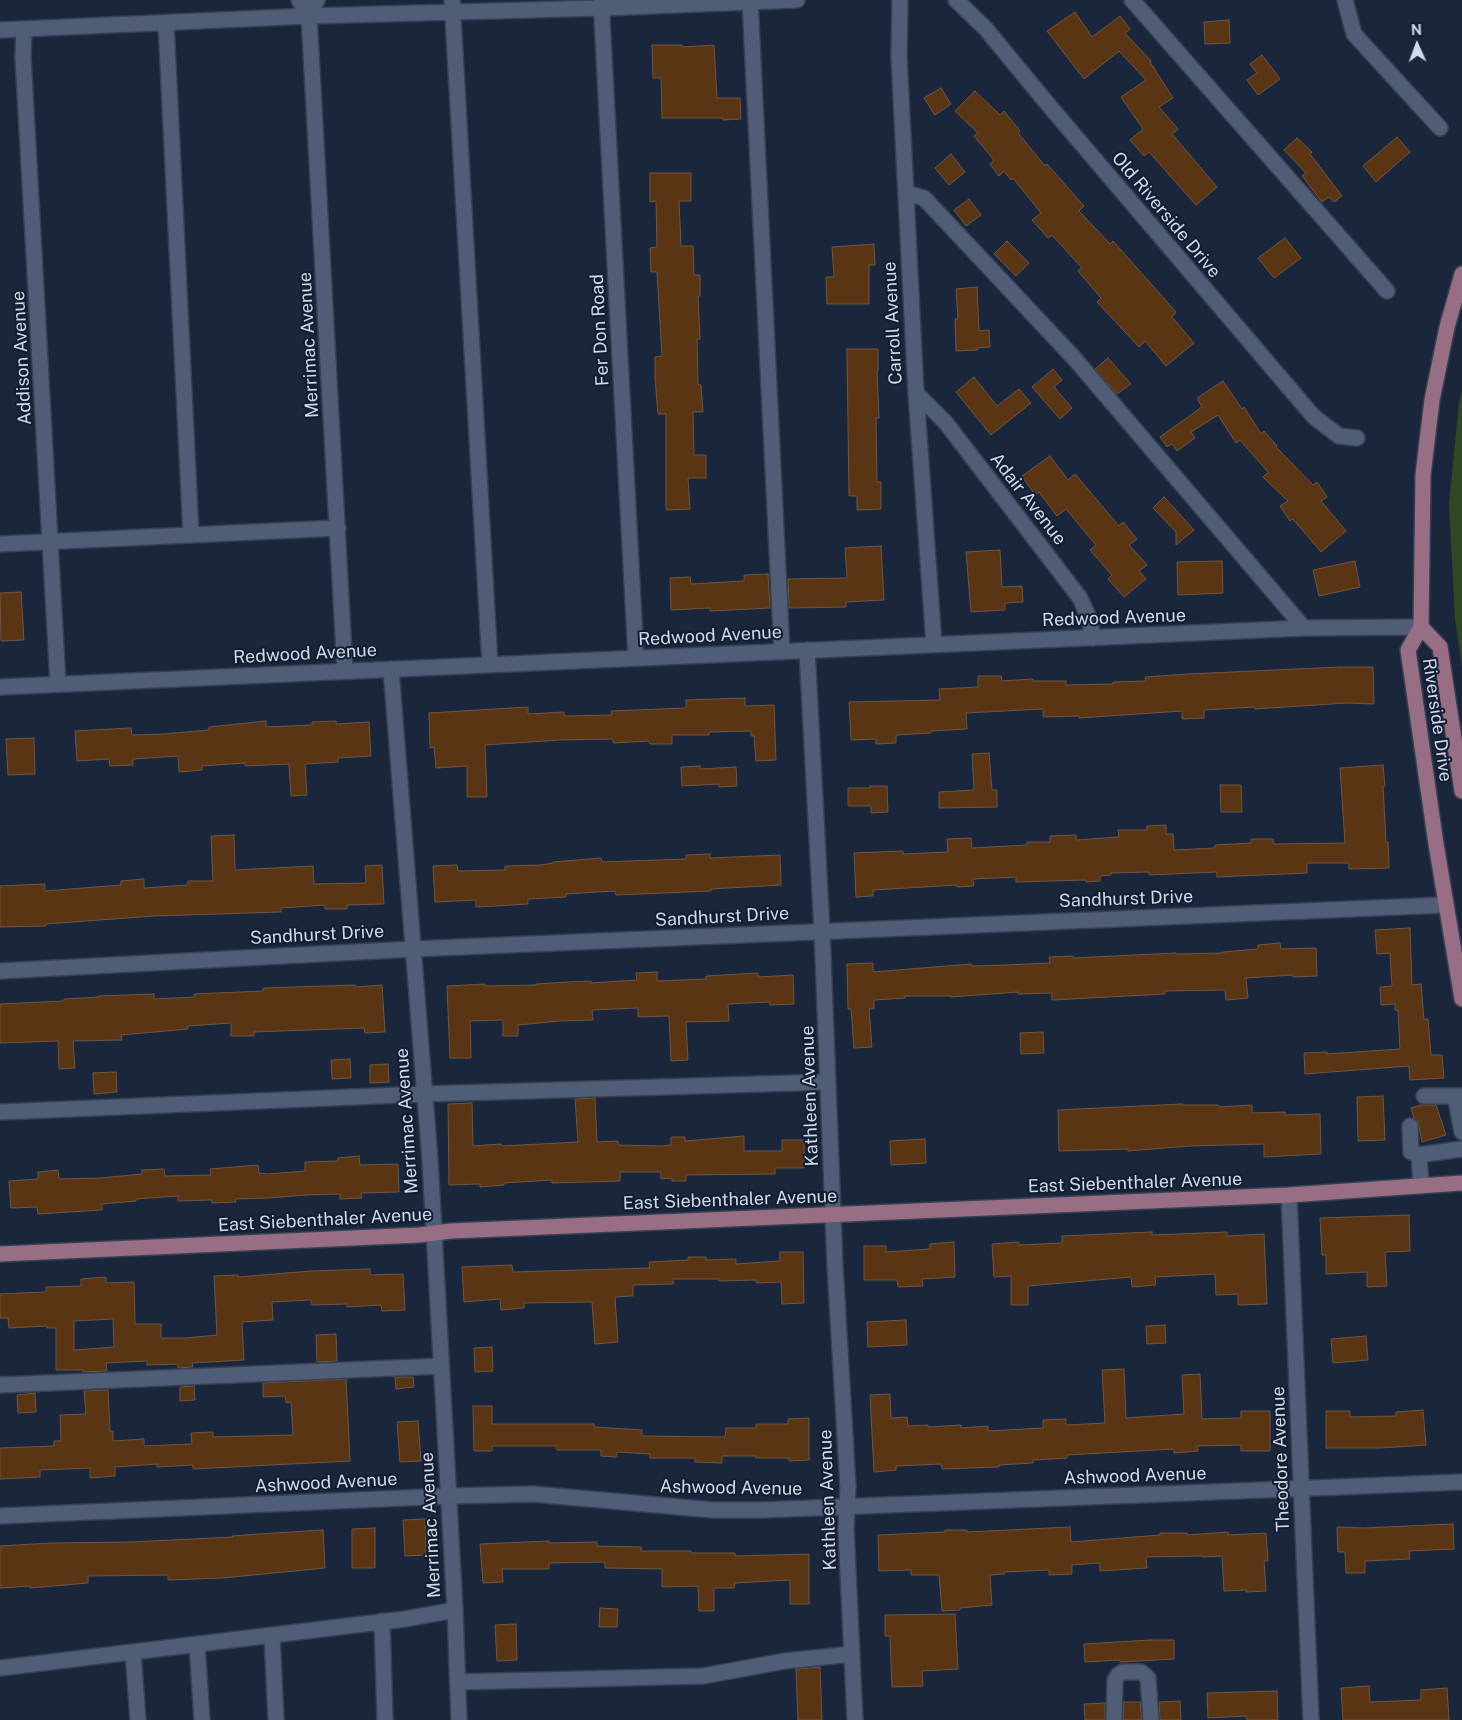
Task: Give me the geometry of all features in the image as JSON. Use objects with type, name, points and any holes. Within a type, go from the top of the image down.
[{"type":"main road","name":"Riverside Drive","points":[[1462,274],[1447,327],[1432,400],[1425,447],[1421,628],[1408,650],[1445,904],[1462,999]]},
{"type":"main road","name":"Riverside Drive","points":[[1421,628],[1440,647],[1462,791]]},
{"type":"main road","name":"East Siebenthaler Avenue","points":[[0,1254],[399,1236],[451,1231],[1289,1195],[1462,1183]]},
{"type":"street","name":"Merrimac Avenue","points":[[299,0],[309,16],[345,671]]},
{"type":"street","name":"Merrimac Avenue","points":[[309,16],[317,0]]},
{"type":"street","points":[[0,30],[309,16],[452,6],[797,0]]},
{"type":"street","name":"Carroll Avenue","points":[[900,0],[899,57],[916,393],[934,644]]},
{"type":"street","name":"Old Riverside Drive","points":[[956,0],[986,29],[1314,418],[1339,436],[1357,438]]},
{"type":"street","points":[[1132,0],[1387,291]]},
{"type":"street","points":[[1345,0],[1354,34],[1440,128]]},
{"type":"street","points":[[750,1],[782,652]]},
{"type":"street","name":"Fer Don Road","points":[[601,4],[636,658]]},
{"type":"street","points":[[452,6],[490,665]]},
{"type":"street","points":[[166,23],[190,535]]},
{"type":"street","name":"Addison Avenue","points":[[24,29],[24,67],[58,684]]},
{"type":"street","points":[[906,193],[924,198],[1074,358],[1304,628]]},
{"type":"street","name":"Adair Avenue","points":[[916,393],[946,423],[1080,598],[1089,618],[1093,638]]},
{"type":"street","points":[[0,544],[338,528]]},
{"type":"street","name":"Redwood Avenue","points":[[0,687],[1304,628],[1421,628]]},
{"type":"street","name":"Kathleen Avenue","points":[[808,650],[848,1486],[846,1528],[855,1720]]},
{"type":"street","name":"Merrimac Avenue","points":[[390,669],[434,1233],[455,1610],[459,1720]]},
{"type":"street","name":"Sandhurst Drive","points":[[0,970],[413,949],[1445,904]]},
{"type":"street","points":[[0,1112],[424,1094],[828,1082]]},
{"type":"street","points":[[1424,1096],[1458,1096],[1462,1132]]},
{"type":"street","points":[[1410,1126],[1411,1152],[1419,1155],[1462,1149]]},
{"type":"street","points":[[1419,1155],[1422,1186]]},
{"type":"street","name":"Theodore Avenue","points":[[1289,1195],[1311,1720]]},
{"type":"street","points":[[0,1385],[441,1366]]},
{"type":"street","name":"Ashwood Avenue","points":[[0,1516],[532,1494],[713,1510],[762,1510],[1462,1482]]},
{"type":"street","points":[[0,1668],[382,1621],[455,1610]]},
{"type":"street","points":[[382,1621],[385,1720]]},
{"type":"street","points":[[272,1635],[276,1720]]},
{"type":"street","points":[[197,1644],[202,1720]]},
{"type":"street","points":[[134,1652],[138,1720]]},
{"type":"street","points":[[458,1682],[702,1676],[785,1660],[852,1654]]},
{"type":"street","points":[[1114,1720],[1115,1680],[1123,1672],[1141,1672],[1148,1678],[1151,1720]]},
{"type":"green space","points":[[1462,391],[1462,667],[1455,619],[1449,504],[1459,403]]},
{"type":"building","points":[[1075,12],[1092,37],[1120,16],[1130,29],[1125,33],[1151,61],[1173,98],[1159,107],[1178,129],[1172,134],[1217,187],[1196,205],[1149,152],[1144,156],[1130,140],[1143,129],[1121,97],[1146,80],[1119,51],[1084,79],[1047,31]]},
{"type":"building","points":[[1229,20],[1230,43],[1205,44],[1204,22]]},
{"type":"building","points":[[652,45],[682,45],[682,47],[714,45],[717,98],[740,98],[741,119],[662,118],[661,78],[653,78]]},
{"type":"building","points":[[1262,55],[1280,79],[1258,95],[1247,80],[1257,73],[1250,64]]},
{"type":"building","points":[[941,88],[951,104],[935,115],[924,98]]},
{"type":"building","points":[[975,91],[1000,115],[1004,111],[1020,131],[1018,133],[1045,166],[1047,164],[1084,206],[1079,211],[1110,244],[1113,241],[1176,312],[1172,317],[1194,343],[1166,366],[1145,341],[1139,347],[1097,302],[1101,298],[1078,271],[1082,268],[1052,235],[1048,238],[1032,220],[1041,213],[1013,178],[1011,180],[1004,171],[999,176],[990,164],[994,160],[974,136],[978,133],[955,111]]},
{"type":"building","points":[[1397,137],[1410,152],[1376,182],[1363,166]]},
{"type":"building","points":[[1297,138],[1312,152],[1310,154],[1342,196],[1334,202],[1329,197],[1322,202],[1302,176],[1306,173],[1284,150]]},
{"type":"building","points":[[951,154],[965,172],[949,185],[935,168]]},
{"type":"building","points":[[650,173],[691,173],[691,201],[679,201],[681,246],[693,246],[694,275],[700,275],[700,296],[698,296],[700,339],[697,339],[698,385],[701,385],[703,412],[693,412],[694,455],[706,455],[706,478],[688,478],[690,509],[666,510],[666,414],[658,414],[655,378],[655,357],[662,356],[657,272],[651,272],[650,248],[657,247],[656,201],[650,202]]},
{"type":"building","points":[[969,199],[981,215],[966,226],[954,210]]},
{"type":"building","points":[[1285,238],[1301,258],[1274,278],[1258,258]]},
{"type":"building","points":[[1007,241],[1029,263],[1016,276],[994,254]]},
{"type":"building","points":[[874,244],[875,265],[869,265],[869,304],[827,304],[826,277],[834,277],[832,247]]},
{"type":"building","points":[[977,287],[979,331],[989,330],[990,347],[977,348],[978,350],[956,351],[955,319],[958,319],[956,289]]},
{"type":"building","points":[[847,349],[878,349],[879,418],[876,418],[877,482],[881,482],[881,509],[857,510],[857,496],[849,496]]},
{"type":"building","points":[[1108,358],[1131,384],[1117,394],[1095,369]]},
{"type":"building","points":[[1053,369],[1062,380],[1054,387],[1072,408],[1060,419],[1032,387]]},
{"type":"building","points":[[974,377],[997,406],[1019,389],[1031,403],[991,435],[956,392]]},
{"type":"building","points":[[1223,381],[1242,409],[1244,407],[1261,434],[1264,431],[1276,447],[1313,485],[1317,482],[1327,497],[1321,501],[1346,531],[1321,552],[1293,519],[1290,521],[1280,506],[1288,501],[1263,477],[1268,472],[1240,440],[1236,443],[1218,415],[1191,432],[1195,438],[1177,451],[1172,444],[1167,447],[1160,437],[1202,407],[1197,398]]},
{"type":"building","points":[[1050,456],[1068,480],[1075,474],[1119,526],[1123,522],[1137,539],[1129,545],[1147,565],[1139,571],[1146,579],[1124,597],[1108,579],[1112,575],[1090,550],[1096,545],[1066,509],[1057,516],[1039,492],[1035,495],[1022,476]]},
{"type":"building","points":[[1164,497],[1194,530],[1176,545],[1176,532],[1153,508]]},
{"type":"building","points":[[881,546],[884,600],[846,602],[846,607],[789,607],[788,579],[847,578],[845,548]]},
{"type":"building","points":[[1000,550],[1002,587],[1022,586],[1023,602],[1005,603],[1005,610],[971,612],[966,552]]},
{"type":"building","points":[[1222,561],[1223,593],[1178,595],[1177,562]]},
{"type":"building","points":[[1355,561],[1360,587],[1319,596],[1313,570]]},
{"type":"building","points":[[768,574],[770,608],[710,611],[710,608],[671,610],[670,578],[690,577],[691,584],[744,581],[744,575]]},
{"type":"building","points":[[21,592],[24,640],[1,641],[0,593]]},
{"type":"building","points":[[1373,667],[1374,704],[1347,703],[1204,710],[1204,718],[1182,719],[1182,711],[1079,718],[1079,716],[1043,717],[1043,709],[966,713],[967,729],[896,735],[896,743],[876,744],[876,739],[851,740],[849,702],[940,700],[939,689],[978,687],[978,676],[1001,676],[1002,681],[1033,679],[1033,681],[1066,681],[1066,685],[1113,684],[1113,682],[1146,681],[1145,677]]},
{"type":"building","points":[[745,698],[745,706],[774,705],[776,760],[756,761],[754,736],[751,736],[751,731],[709,732],[709,735],[672,735],[672,744],[650,744],[649,741],[613,743],[613,739],[485,745],[487,797],[467,797],[467,766],[436,768],[434,747],[430,748],[429,713],[528,707],[528,714],[564,712],[564,716],[612,715],[611,711],[686,708],[686,700]]},
{"type":"building","points":[[266,721],[266,727],[312,725],[312,722],[336,721],[336,724],[369,722],[371,756],[338,758],[338,762],[305,764],[307,795],[291,796],[289,764],[245,766],[245,763],[202,766],[202,770],[179,772],[178,756],[133,759],[133,765],[110,766],[109,759],[77,761],[75,731],[131,728],[132,735],[163,734],[209,730],[209,727]]},
{"type":"building","points":[[34,738],[35,774],[8,775],[6,739]]},
{"type":"building","points":[[989,753],[992,790],[997,790],[997,807],[939,808],[939,792],[974,790],[972,754]]},
{"type":"building","points":[[1383,765],[1389,868],[1349,869],[1349,863],[1307,863],[1307,873],[1217,877],[1217,872],[1149,875],[1149,872],[1111,873],[1111,875],[1100,876],[1100,881],[1086,882],[1086,880],[1016,882],[1016,877],[973,879],[974,886],[957,887],[957,885],[873,890],[873,896],[856,897],[854,853],[903,851],[903,854],[948,852],[947,839],[971,838],[972,848],[1027,845],[1027,842],[1050,842],[1050,836],[1076,835],[1076,840],[1119,837],[1118,830],[1147,830],[1147,826],[1166,825],[1166,834],[1173,834],[1174,850],[1215,848],[1215,845],[1251,843],[1251,839],[1273,839],[1273,844],[1345,843],[1340,768]]},
{"type":"building","points":[[700,766],[700,769],[736,767],[737,786],[719,787],[719,784],[682,786],[681,767]]},
{"type":"building","points":[[1220,785],[1241,785],[1242,812],[1221,812]]},
{"type":"building","points":[[870,786],[887,786],[888,812],[871,813],[871,806],[848,806],[848,788],[870,788]]},
{"type":"building","points":[[234,835],[235,870],[313,866],[314,884],[366,883],[365,866],[382,865],[384,904],[347,905],[347,909],[325,909],[325,905],[281,908],[281,912],[154,916],[46,924],[46,926],[0,927],[0,886],[45,884],[45,891],[121,885],[121,881],[144,879],[144,888],[188,885],[188,881],[213,881],[211,836]]},
{"type":"building","points":[[710,854],[710,858],[780,855],[781,885],[711,889],[711,891],[616,895],[615,891],[566,894],[566,897],[528,899],[528,904],[476,907],[476,900],[435,902],[433,866],[457,865],[458,871],[505,870],[505,866],[541,865],[553,862],[601,858],[602,862],[686,859],[686,855]]},
{"type":"building","points":[[1410,928],[1412,985],[1421,984],[1424,1020],[1428,1019],[1431,1055],[1442,1055],[1444,1078],[1410,1080],[1409,1066],[1305,1074],[1304,1053],[1327,1052],[1327,1054],[1400,1049],[1398,1010],[1395,1010],[1395,1004],[1381,1005],[1380,987],[1392,986],[1390,953],[1377,954],[1375,930]]},
{"type":"building","points":[[1280,943],[1281,949],[1316,948],[1317,976],[1293,977],[1293,975],[1246,978],[1248,998],[1226,1000],[1225,990],[1165,991],[1165,994],[1052,1000],[1052,993],[1018,994],[1018,992],[951,997],[905,996],[905,998],[874,1000],[874,1009],[869,1009],[872,1047],[854,1048],[851,1009],[848,1009],[847,964],[873,963],[873,972],[971,964],[971,966],[1050,963],[1049,957],[1073,956],[1073,958],[1176,953],[1223,953],[1258,949],[1258,945]]},
{"type":"building","points":[[657,972],[657,981],[706,979],[706,976],[758,973],[758,977],[793,975],[794,1004],[770,1005],[770,1002],[728,1004],[729,1021],[686,1022],[688,1060],[671,1061],[669,1016],[638,1017],[638,1008],[592,1010],[593,1020],[518,1025],[518,1036],[503,1036],[503,1020],[470,1021],[471,1058],[450,1058],[447,986],[485,984],[485,986],[536,985],[637,980],[636,973]]},
{"type":"building","points":[[355,985],[356,987],[382,985],[385,1032],[365,1033],[364,1028],[254,1032],[254,1036],[231,1036],[231,1023],[188,1026],[188,1029],[121,1035],[122,1040],[73,1041],[75,1068],[59,1069],[58,1041],[0,1043],[0,1004],[64,1001],[64,999],[98,996],[154,994],[154,999],[195,997],[194,994],[263,991],[263,988]]},
{"type":"building","points":[[1043,1032],[1044,1053],[1021,1054],[1020,1033]]},
{"type":"building","points":[[350,1059],[351,1078],[332,1079],[331,1060]]},
{"type":"building","points":[[388,1064],[389,1082],[370,1083],[370,1065]]},
{"type":"building","points":[[116,1072],[117,1092],[94,1094],[93,1073]]},
{"type":"building","points":[[1383,1096],[1385,1140],[1358,1141],[1357,1097]]},
{"type":"building","points":[[595,1098],[597,1142],[618,1141],[618,1145],[661,1146],[671,1145],[671,1137],[685,1137],[685,1141],[744,1136],[744,1151],[782,1151],[782,1140],[804,1140],[804,1168],[775,1168],[775,1174],[686,1175],[686,1181],[672,1181],[672,1178],[661,1179],[661,1172],[620,1172],[620,1181],[552,1183],[552,1180],[504,1183],[504,1185],[480,1187],[480,1184],[449,1185],[448,1104],[472,1103],[473,1146],[501,1144],[502,1146],[578,1142],[575,1099]]},
{"type":"building","points":[[1182,1104],[1218,1105],[1219,1107],[1252,1105],[1252,1113],[1285,1112],[1285,1115],[1320,1114],[1321,1154],[1264,1157],[1264,1144],[1190,1146],[1128,1151],[1128,1149],[1059,1151],[1058,1110]]},
{"type":"building","points":[[1421,1105],[1436,1105],[1446,1135],[1422,1142],[1418,1121],[1414,1118],[1411,1108]]},
{"type":"building","points":[[925,1139],[926,1163],[891,1165],[890,1141]]},
{"type":"building","points":[[359,1156],[360,1165],[398,1164],[399,1192],[361,1193],[362,1198],[340,1199],[340,1194],[307,1195],[235,1199],[236,1202],[212,1203],[212,1200],[178,1201],[178,1196],[102,1204],[102,1210],[38,1214],[37,1207],[11,1208],[9,1181],[38,1179],[38,1172],[58,1170],[59,1179],[142,1174],[142,1170],[164,1169],[165,1176],[211,1175],[210,1169],[258,1165],[259,1173],[268,1174],[305,1171],[305,1162],[338,1161],[338,1158]]},
{"type":"building","points":[[1409,1215],[1410,1251],[1385,1252],[1387,1286],[1367,1287],[1367,1272],[1326,1274],[1326,1255],[1322,1255],[1320,1218]]},
{"type":"building","points":[[1152,1232],[1152,1235],[1227,1232],[1227,1236],[1264,1234],[1267,1304],[1238,1305],[1238,1294],[1216,1295],[1215,1274],[1155,1277],[1156,1285],[1132,1287],[1131,1277],[1028,1286],[1028,1305],[1011,1305],[1011,1276],[994,1277],[992,1244],[1019,1242],[1019,1245],[1062,1243],[1062,1236]]},
{"type":"building","points":[[954,1242],[955,1277],[922,1279],[923,1286],[898,1287],[897,1280],[864,1280],[864,1246],[886,1246],[886,1252],[930,1249],[930,1244]]},
{"type":"building","points":[[780,1252],[803,1252],[804,1303],[782,1304],[781,1282],[757,1283],[756,1280],[673,1279],[673,1284],[633,1285],[633,1296],[615,1297],[618,1342],[595,1344],[592,1302],[524,1303],[524,1308],[501,1310],[500,1299],[464,1302],[462,1267],[512,1265],[513,1272],[650,1268],[649,1262],[688,1260],[688,1257],[706,1257],[706,1260],[736,1259],[736,1264],[780,1261]]},
{"type":"building","points":[[370,1269],[370,1275],[403,1274],[405,1310],[382,1311],[381,1305],[347,1307],[347,1304],[312,1305],[311,1300],[272,1302],[273,1320],[242,1322],[244,1360],[192,1363],[193,1367],[178,1368],[178,1364],[147,1365],[147,1361],[106,1363],[107,1371],[83,1372],[83,1370],[56,1370],[56,1328],[47,1328],[47,1326],[9,1328],[8,1318],[0,1318],[0,1294],[46,1292],[46,1287],[81,1286],[81,1279],[106,1277],[106,1283],[134,1282],[135,1324],[161,1324],[161,1338],[217,1335],[214,1276],[238,1275],[238,1277],[311,1271]],"holes":[[[113,1319],[114,1347],[74,1350],[74,1321]]]},
{"type":"building","points":[[906,1320],[907,1345],[868,1347],[867,1322]]},
{"type":"building","points":[[1165,1325],[1166,1343],[1147,1344],[1146,1326]]},
{"type":"building","points":[[336,1334],[337,1361],[317,1362],[316,1335]]},
{"type":"building","points":[[1366,1336],[1368,1360],[1333,1363],[1331,1339]]},
{"type":"building","points":[[492,1347],[493,1371],[475,1372],[474,1348]]},
{"type":"building","points":[[1124,1369],[1126,1418],[1184,1414],[1182,1375],[1200,1374],[1202,1419],[1241,1418],[1241,1411],[1270,1411],[1270,1451],[1241,1451],[1241,1445],[1197,1446],[1198,1451],[1174,1453],[1174,1449],[1067,1455],[1067,1458],[1033,1460],[1033,1463],[999,1465],[999,1467],[942,1469],[941,1464],[896,1466],[896,1470],[874,1472],[870,1395],[890,1394],[891,1418],[907,1417],[908,1426],[961,1425],[961,1428],[988,1426],[988,1431],[1043,1428],[1043,1420],[1066,1419],[1066,1425],[1105,1423],[1102,1370]]},
{"type":"building","points":[[395,1377],[413,1377],[414,1387],[396,1389]]},
{"type":"building","points":[[346,1379],[350,1461],[193,1469],[193,1465],[157,1467],[157,1464],[115,1467],[115,1476],[90,1478],[90,1468],[40,1470],[40,1477],[0,1479],[0,1448],[54,1446],[54,1441],[61,1441],[60,1415],[86,1414],[84,1391],[108,1390],[110,1431],[113,1431],[113,1441],[144,1439],[144,1446],[192,1444],[191,1433],[213,1432],[213,1437],[293,1435],[291,1402],[286,1403],[285,1396],[263,1397],[263,1383]]},
{"type":"building","points":[[194,1386],[195,1400],[180,1401],[180,1387]]},
{"type":"building","points":[[35,1393],[36,1412],[18,1413],[17,1395]]},
{"type":"building","points":[[473,1406],[492,1406],[492,1424],[594,1424],[594,1427],[642,1430],[642,1436],[725,1437],[726,1428],[756,1428],[756,1424],[788,1424],[788,1419],[809,1418],[809,1460],[789,1461],[789,1458],[722,1456],[722,1463],[695,1462],[695,1458],[650,1458],[650,1454],[617,1452],[616,1457],[601,1456],[601,1450],[557,1450],[557,1446],[492,1446],[492,1451],[474,1451]]},
{"type":"building","points":[[1423,1410],[1426,1445],[1380,1448],[1326,1448],[1326,1411],[1350,1411],[1350,1417],[1396,1416],[1396,1412]]},
{"type":"building","points":[[418,1421],[421,1461],[400,1462],[397,1422]]},
{"type":"building","points":[[425,1519],[426,1555],[405,1556],[403,1520]]},
{"type":"building","points":[[1453,1524],[1454,1549],[1409,1551],[1410,1559],[1365,1561],[1365,1573],[1346,1573],[1345,1552],[1338,1552],[1337,1527],[1364,1528]]},
{"type":"building","points":[[1070,1527],[1071,1542],[1160,1535],[1160,1533],[1187,1533],[1187,1535],[1228,1532],[1228,1535],[1266,1533],[1268,1561],[1264,1561],[1266,1591],[1224,1591],[1222,1556],[1146,1557],[1147,1568],[1100,1571],[1100,1563],[1072,1565],[1072,1574],[1049,1575],[1049,1570],[1004,1572],[1004,1574],[990,1575],[992,1605],[942,1611],[939,1575],[911,1575],[911,1570],[879,1571],[878,1535],[945,1532],[945,1530],[967,1530],[967,1532]]},
{"type":"building","points":[[375,1528],[375,1568],[352,1568],[352,1529]]},
{"type":"building","points":[[323,1530],[325,1568],[222,1578],[168,1580],[168,1575],[88,1576],[88,1583],[30,1588],[30,1586],[0,1588],[0,1546],[233,1537]]},
{"type":"building","points":[[549,1541],[549,1543],[597,1542],[597,1546],[641,1547],[641,1551],[735,1553],[735,1556],[809,1554],[809,1604],[790,1604],[790,1580],[735,1583],[734,1588],[714,1588],[714,1611],[699,1611],[698,1586],[662,1587],[662,1569],[605,1568],[605,1562],[549,1563],[549,1569],[502,1569],[503,1582],[483,1583],[480,1544]]},
{"type":"building","points":[[600,1608],[618,1609],[617,1627],[599,1627]]},
{"type":"building","points":[[955,1614],[958,1669],[922,1671],[923,1686],[892,1687],[890,1636],[885,1636],[885,1615]]},
{"type":"building","points":[[516,1624],[517,1660],[497,1661],[495,1625]]},
{"type":"building","points":[[1174,1640],[1174,1659],[1085,1662],[1084,1644]]},
{"type":"building","points":[[820,1667],[822,1720],[798,1720],[796,1669]]},
{"type":"building","points":[[1369,1686],[1370,1702],[1421,1700],[1421,1690],[1447,1688],[1449,1720],[1343,1720],[1341,1688]]},
{"type":"building","points":[[1277,1691],[1278,1720],[1247,1720],[1247,1716],[1208,1718],[1207,1693]]},
{"type":"building","points":[[1180,1701],[1181,1720],[1160,1720],[1159,1702]]},
{"type":"building","points":[[1124,1702],[1140,1702],[1142,1720],[1123,1720]]},
{"type":"building","points":[[1105,1703],[1105,1720],[1085,1720],[1084,1704]]}]
